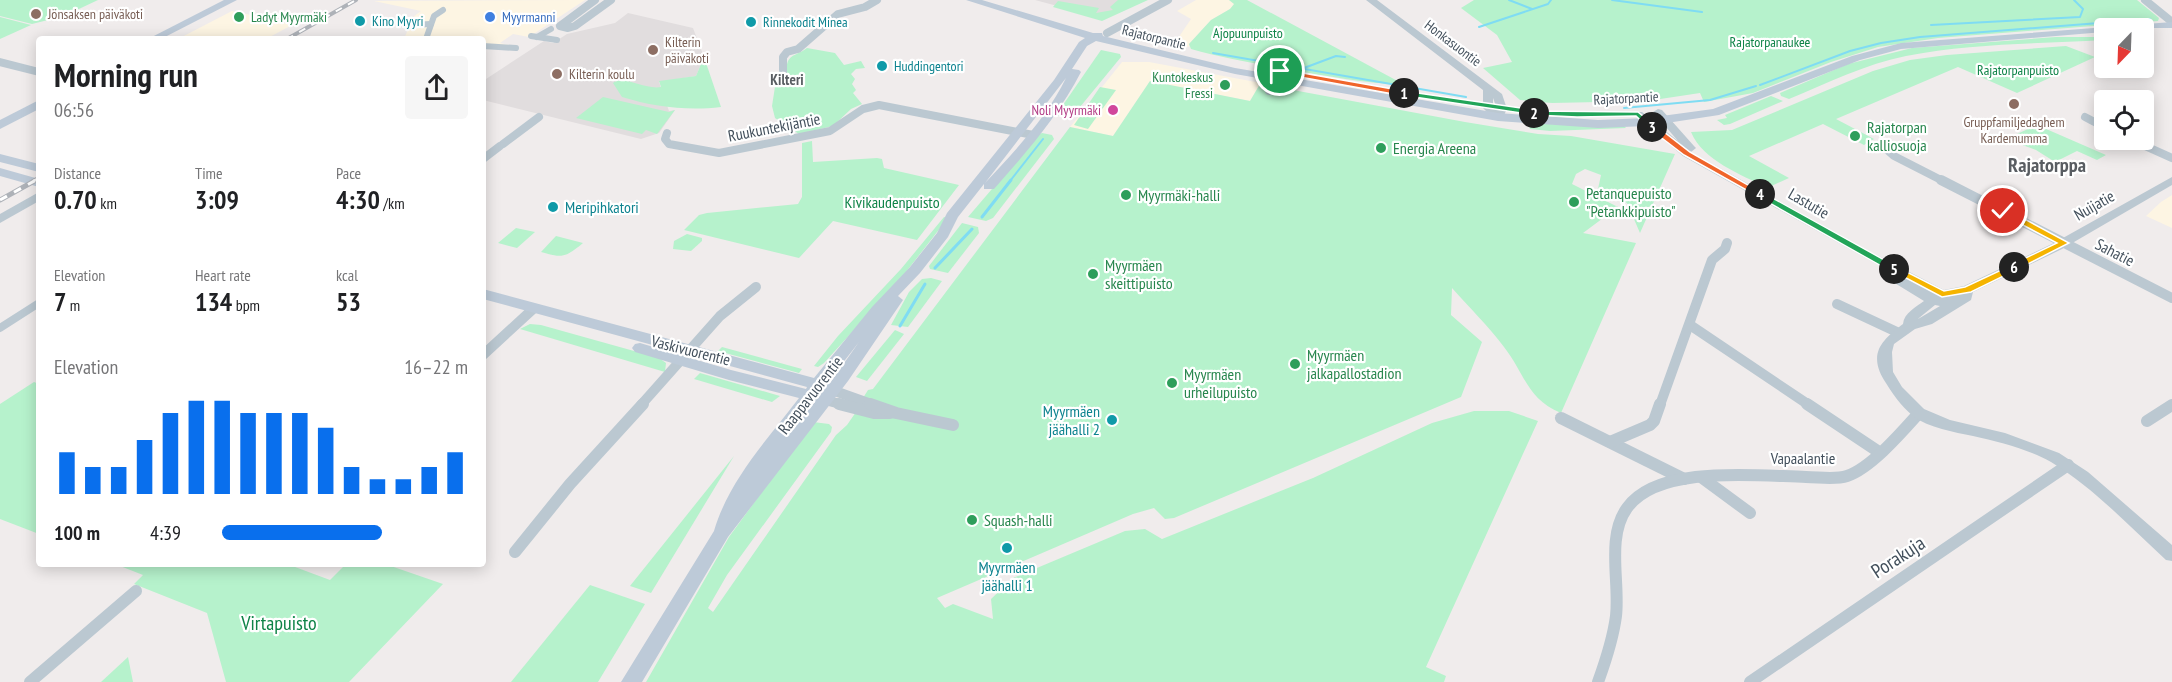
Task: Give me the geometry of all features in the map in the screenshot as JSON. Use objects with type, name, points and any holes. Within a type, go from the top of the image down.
[{"type":"main road","points":[[159,36],[232,0]]},
{"type":"main road","points":[[172,36],[243,0]]},
{"type":"main road","name":"Rajatorpantie","points":[[970,0],[1100,36],[1177,51],[1279,76],[1500,113],[1588,124],[1715,112],[1856,58],[1900,46],[2094,32]]},
{"type":"main road","name":"Rajatorpantie","points":[[1001,0],[1100,36]]},
{"type":"main road","points":[[2154,25],[2172,24]]},
{"type":"main road","points":[[2154,31],[2172,30]]},
{"type":"main road","name":"Raappavuorentie","points":[[631,682],[722,532],[877,310],[915,270],[957,210],[1064,94],[1070,79],[1100,36]]},
{"type":"main road","name":"Rajatorpantie","points":[[1279,76],[1488,108],[1500,113]]},
{"type":"main road","points":[[0,117],[36,99]]},
{"type":"main road","points":[[0,124],[36,106]]},
{"type":"main road","points":[[0,158],[36,167]]},
{"type":"main road","points":[[0,172],[36,182]]},
{"type":"main road","name":"Vaskivuorentie","points":[[486,295],[530,312]]},
{"type":"main road","name":"Vaskivuorentie","points":[[486,304],[530,312],[821,392]]},
{"type":"street","points":[[595,0],[560,26],[564,28],[575,26],[611,0]]},
{"type":"street","points":[[783,72],[783,57],[787,52],[798,49],[838,14],[865,7],[877,0]]},
{"type":"street","name":"Raappavuorentie","points":[[1100,36],[1168,0]]},
{"type":"street","name":"Honkasuontie","points":[[1371,0],[1500,100],[1500,113]]},
{"type":"street","points":[[2145,0],[2172,24]]},
{"type":"street","points":[[427,36],[434,16],[443,10]]},
{"type":"street","points":[[408,25],[431,24]]},
{"type":"street","points":[[551,29],[534,36],[556,40],[565,33]]},
{"type":"street","points":[[486,46],[516,48]]},
{"type":"street","points":[[0,62],[36,72]]},
{"type":"street","name":"Honkasuontie","points":[[1488,90],[1488,108]]},
{"type":"street","name":"Ruukuntekijäntie","points":[[667,133],[665,139],[669,144],[709,153],[727,152],[830,131],[839,127],[854,112],[863,107],[879,105],[1026,134]]},
{"type":"street","name":"Lastutie","points":[[1661,116],[1704,162]]},
{"type":"street","points":[[486,157],[539,117]]},
{"type":"street","points":[[2085,117],[2094,122]]},
{"type":"street","name":"Lastutie","points":[[1642,118],[1683,151],[1865,254],[1941,300]]},
{"type":"street","name":"Sahatie","points":[[1886,148],[1894,156],[2172,298]]},
{"type":"street","points":[[2154,150],[2172,158]]},
{"type":"street","name":"Nuijatie","points":[[1905,329],[1937,315],[1941,300],[1966,297],[1967,290],[2064,243],[2172,180]]},
{"type":"street","points":[[0,219],[36,198]]},
{"type":"street","points":[[0,226],[36,206]]},
{"type":"street","points":[[1610,442],[1620,435],[1651,425],[1654,421],[1712,260],[1725,249],[1727,243]]},
{"type":"street","points":[[515,552],[537,521],[686,356],[732,306],[756,287]]},
{"type":"street","points":[[1837,304],[1905,329]]},
{"type":"street","points":[[0,328],[36,305]]},
{"type":"street","points":[[486,352],[530,312]]},
{"type":"street","points":[[1690,326],[1879,452]]},
{"type":"street","points":[[1905,329],[1888,342],[1884,365],[1898,390],[1919,413],[1947,425],[1989,433],[2022,443],[2068,465],[2127,513],[2172,555]]},
{"type":"street","name":"Vaskivuorentie","points":[[821,392],[874,413],[896,413],[953,425]]},
{"type":"street","points":[[2147,421],[2172,405]]},
{"type":"street","name":"Vapaalantie","points":[[1598,682],[1614,639],[1618,606],[1617,534],[1627,509],[1643,493],[1655,485],[1701,477],[1848,476],[1879,452],[1919,413]]},
{"type":"street","points":[[1561,418],[1684,479]]},
{"type":"street","name":"Porakuja","points":[[1750,682],[2068,465]]},
{"type":"street","points":[[1701,477],[1750,513]]},
{"type":"street","points":[[30,682],[136,591]]},
{"type":"shaded area","points":[[585,0],[529,37],[513,34],[500,43],[518,47],[486,49],[486,36],[405,36],[413,17],[421,11],[374,1]]},
{"type":"shaded area","points":[[1035,0],[1145,0],[1102,18]]},
{"type":"shaded area","points":[[1196,0],[1229,0],[1235,4],[1211,20],[1189,44],[1189,47],[1174,44],[1191,19],[1177,11]]},
{"type":"shaded area","points":[[232,11],[292,25],[272,36],[184,36]]},
{"type":"shaded area","name":"Kilterin koulu","points":[[628,13],[693,28],[704,57],[696,76],[659,82],[669,111],[675,110],[659,133],[641,139],[486,101],[486,79],[544,41],[553,43],[567,34],[615,23]]},
{"type":"shaded area","points":[[1122,62],[1149,62],[1261,83],[1250,101],[1150,81],[1113,136],[1070,127]]},
{"type":"shaded area","points":[[2172,195],[2172,228],[2146,216],[2161,202]]},
{"type":"green space","name":"Jönsaksen päiväkoti","points":[[0,0],[98,0],[64,16],[32,24],[0,16]]},
{"type":"green space","points":[[1118,0],[1148,0],[1102,21],[1053,7],[1058,1],[1099,8],[1096,13],[1113,10],[1110,7]]},
{"type":"green space","name":"Ajopuunpuisto","points":[[1229,0],[1247,0],[1405,85],[1316,74],[1191,49],[1189,44],[1211,20],[1230,9],[1234,4]]},
{"type":"green space","name":"Rajatorpanaukee","points":[[1474,0],[2137,0],[2159,18],[2158,21],[2154,21],[2154,18],[2094,18],[2094,26],[1938,38],[1878,47],[1831,62],[1753,93],[1704,102],[1700,93],[1647,101],[1552,103],[1520,100],[1483,68],[1512,62],[1497,35],[1461,8]]},
{"type":"green space","points":[[0,17],[31,25],[0,39]]},
{"type":"green space","points":[[2056,37],[2094,37],[2094,40],[1980,46],[1906,56],[1847,74],[1789,99],[1781,96],[1780,93],[1848,64],[1912,48]]},
{"type":"green space","name":"Rajatorpanpuisto","points":[[2066,46],[2094,57],[2017,93],[1958,67],[1836,119],[1874,139],[1864,145],[1823,124],[1749,156],[1789,178],[1767,188],[1713,159],[1704,151],[1691,132],[1732,130],[1873,71],[1910,60]]},
{"type":"green space","points":[[807,48],[835,53],[844,65],[861,61],[865,68],[856,69],[851,74],[855,79],[852,84],[856,90],[853,93],[862,104],[851,109],[833,126],[799,134],[775,118],[772,106],[777,74],[786,73],[789,59]]},
{"type":"green space","points":[[1101,50],[1120,54],[1121,57],[1071,118],[1056,115]]},
{"type":"green space","points":[[704,57],[721,107],[684,108],[646,103],[622,97],[613,83],[623,81],[648,87],[661,87],[659,81],[696,76]]},
{"type":"green space","name":"Myyrmäen urheilupuisto","points":[[1150,81],[1250,101],[1260,84],[1465,122],[1538,134],[1571,136],[1675,154],[1640,233],[1627,203],[1598,189],[1601,175],[1585,169],[1576,174],[1572,184],[1618,207],[1583,233],[1636,243],[1561,413],[1541,401],[1534,393],[1504,347],[1452,288],[1451,315],[1482,342],[1461,397],[1174,518],[1165,519],[1154,508],[1133,514],[937,598],[945,608],[953,604],[993,619],[991,599],[1013,578],[1125,531],[1145,529],[1162,539],[1313,478],[1432,423],[1474,411],[1509,411],[1538,421],[1426,667],[1446,676],[1444,682],[646,682],[729,537],[813,422],[829,424],[832,427],[831,432],[727,575],[708,608],[713,612],[836,435],[847,425],[865,399],[863,398],[868,390],[873,389],[1070,127],[1113,136]]},
{"type":"green space","points":[[1100,87],[1116,90],[1088,129],[1074,125]]},
{"type":"green space","points":[[1771,96],[1783,101],[1730,124],[1724,125],[1717,120],[1727,118],[1725,115]]},
{"type":"green space","points":[[603,97],[669,112],[675,110],[657,134],[646,130],[642,134],[576,118]]},
{"type":"green space","points":[[1528,123],[1624,126],[1626,128],[1550,131],[1530,129]]},
{"type":"green space","points":[[2037,125],[2106,155],[2097,160],[2077,151],[2055,162],[2036,150],[2006,139]]},
{"type":"green space","points":[[1042,133],[1052,135],[1054,139],[993,218],[986,221],[968,217],[1038,135]]},
{"type":"green space","name":"Kivikaudenpuisto","points":[[812,141],[813,162],[877,158],[882,159],[884,168],[959,185],[917,240],[833,221],[799,258],[684,230],[699,215],[707,213],[798,204],[802,197],[802,143]]},
{"type":"green space","points":[[944,217],[948,218],[902,277],[824,363],[818,367],[814,366],[838,336],[901,269]]},
{"type":"green space","points":[[962,223],[978,227],[979,233],[948,273],[930,269],[929,266]]},
{"type":"green space","points":[[516,228],[535,232],[517,248],[498,243]]},
{"type":"green space","points":[[687,234],[702,238],[702,241],[691,251],[673,249],[674,241]]},
{"type":"green space","points":[[556,236],[583,243],[572,252],[563,255],[541,252]]},
{"type":"green space","points":[[931,278],[942,281],[908,327],[891,325],[909,292],[922,279]]},
{"type":"green space","points":[[530,324],[541,325],[659,358],[666,363],[665,372],[520,329]]},
{"type":"green space","points":[[895,330],[904,334],[867,381],[856,377]]},
{"type":"green space","points":[[722,347],[802,369],[799,373],[718,351]]},
{"type":"green space","points":[[700,373],[780,396],[772,402],[694,379]]},
{"type":"green space","points":[[36,383],[36,533],[0,519],[0,404]]},
{"type":"green space","points":[[734,456],[651,593],[630,586]]},
{"type":"green space","name":"Virtapuisto","points":[[123,567],[295,567],[330,580],[343,567],[394,567],[443,584],[349,682],[226,682],[207,613],[134,584],[143,575]]},
{"type":"green space","points":[[590,585],[645,604],[598,682],[511,682]]},
{"type":"green space","points":[[128,657],[133,682],[101,682]]},
{"type":"waterway","points":[[1509,0],[1532,9]]},
{"type":"waterway","points":[[1479,27],[1548,4],[1551,0]]},
{"type":"waterway","points":[[1612,0],[1702,12]]},
{"type":"waterway","points":[[1931,25],[2080,17],[2083,9],[2074,0]]},
{"type":"waterway","points":[[1760,85],[1850,51],[1881,43],[1920,37],[2094,23]]},
{"type":"waterway","points":[[1213,53],[1466,97]]},
{"type":"waterway","points":[[1304,68],[1336,56],[1345,57]]},
{"type":"waterway","points":[[1624,108],[1710,100],[1756,86]]},
{"type":"waterway","points":[[1010,181],[1043,139]]},
{"type":"waterway","points":[[982,217],[1011,180]]},
{"type":"waterway","points":[[935,268],[972,229]]},
{"type":"waterway","points":[[900,326],[925,284]]},
{"type":"railway","points":[[292,36],[356,0]]},
{"type":"railway","points":[[0,200],[36,180]]},
{"type":"place","name":"Jönsaksen päiväkoti","points":[[36,14]]},
{"type":"place","name":"Ladyt Myyrmäki","points":[[239,17]]},
{"type":"place","name":"Myyrmanni","points":[[490,17]]},
{"type":"place","name":"Kino Myyri","points":[[360,21]]},
{"type":"place","name":"Rinnekodit Minea","points":[[751,22]]},
{"type":"place","name":"Kilterin päiväkoti","points":[[653,50]]},
{"type":"place","name":"Huddingentori","points":[[882,66]]},
{"type":"place","name":"Kilterin koulu","points":[[557,74]]},
{"type":"place","name":"Kuntokeskus Fressi","points":[[1225,85]]},
{"type":"place","name":"Gruppfamiljedaghem Kardemumma","points":[[2014,104]]},
{"type":"place","name":"Noli Myyrmäki","points":[[1113,110]]},
{"type":"place","name":"Rajatorpan kalliosuoja","points":[[1855,136]]},
{"type":"place","name":"Energia Areena","points":[[1381,148]]},
{"type":"place","name":"Myyrmäki-halli","points":[[1126,195]]},
{"type":"place","name":"Petanquepuisto \"Petankkipuisto\"","points":[[1574,202]]},
{"type":"place","name":"Meripihkatori","points":[[553,207]]},
{"type":"place","name":"Myyrmäen skeittipuisto","points":[[1093,274]]},
{"type":"place","name":"Myyrmäen jalkapallostadion","points":[[1295,364]]},
{"type":"place","name":"Myyrmäen urheilupuisto","points":[[1172,383]]},
{"type":"place","name":"Myyrmäen jäähalli 2","points":[[1112,420]]},
{"type":"place","name":"Squash-halli","points":[[972,520]]},
{"type":"place","name":"Myyrmäen jäähalli 1","points":[[1007,548]]},
{"type":"district","name":"Kilteri","points":[[787,80]]},
{"type":"district","name":"Rajatorppa","points":[[2047,165]]},
{"type":"route","points":[[1280,71],[1502,109],[1577,115],[1638,114],[1687,154],[1865,254],[1942,294],[1967,290],[2064,243],[2003,211]]}]
